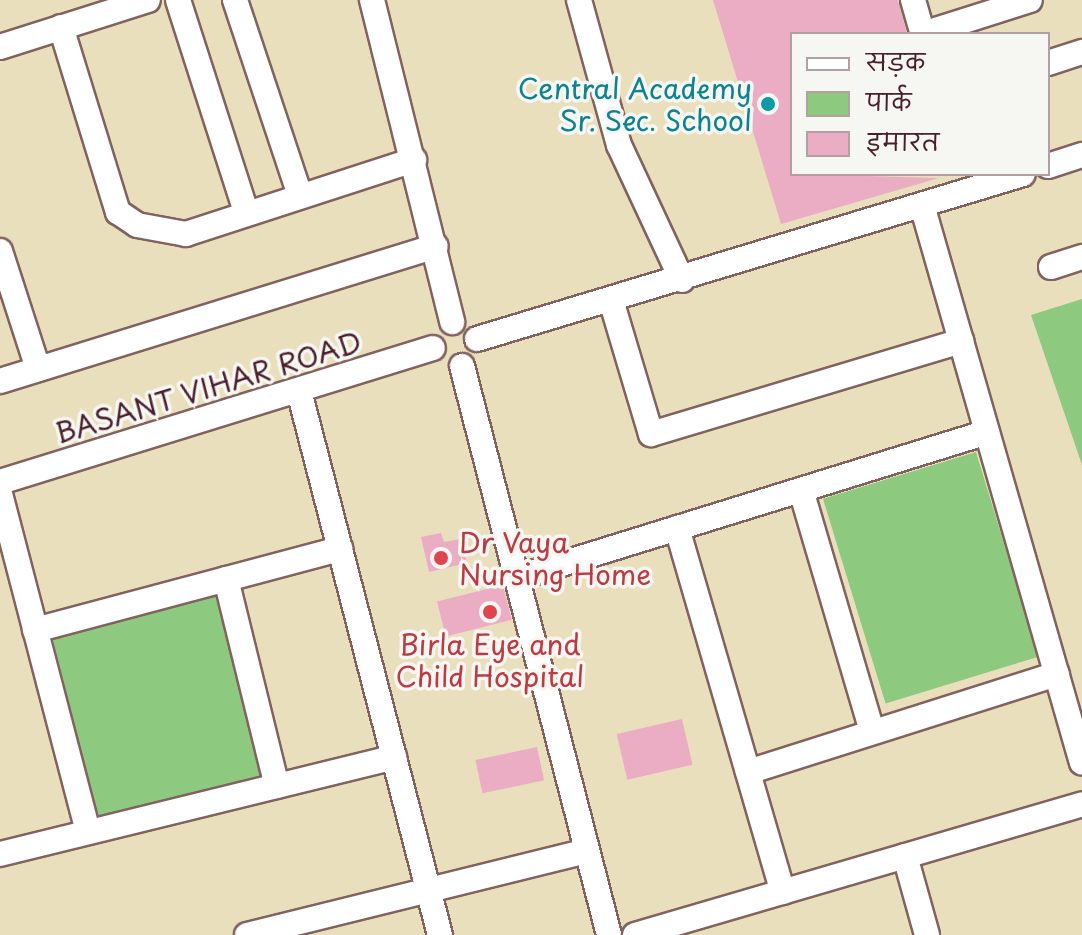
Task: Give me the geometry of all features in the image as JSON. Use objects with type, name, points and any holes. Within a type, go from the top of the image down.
[{"type":"street","points":[[178,0],[246,212]]},
{"type":"street","points":[[235,0],[300,195]]},
{"type":"street","points":[[372,0],[436,246],[452,322]]},
{"type":"street","points":[[579,0],[619,145],[682,280]]},
{"type":"street","points":[[913,0],[922,32]]},
{"type":"street","points":[[929,32],[1030,0]]},
{"type":"street","points":[[0,47],[61,27],[81,10],[144,1]]},
{"type":"street","points":[[61,27],[118,212],[137,225],[186,234],[246,212],[414,160]]},
{"type":"street","points":[[1050,62],[1082,52]]},
{"type":"street","points":[[1050,165],[1082,155]]},
{"type":"street","points":[[477,339],[682,280],[922,205],[969,182],[1010,176]]},
{"type":"street","points":[[922,205],[1082,763]]},
{"type":"street","points":[[0,381],[436,246]]},
{"type":"street","points":[[0,251],[38,369]]},
{"type":"street","points":[[1051,267],[1082,257]]},
{"type":"street","points":[[611,300],[651,434],[961,341]]},
{"type":"street","points":[[452,322],[467,325],[477,339],[475,355],[462,366],[443,363],[433,348],[440,328],[452,322]]},
{"type":"street","name":"BASANT VIHAR ROAD","points":[[0,482],[433,348]]},
{"type":"street","points":[[462,366],[609,935]]},
{"type":"street","points":[[299,391],[440,935]]},
{"type":"street","points":[[516,578],[987,432]]},
{"type":"street","points":[[801,490],[872,732]]},
{"type":"street","points":[[0,494],[88,832]]},
{"type":"street","points":[[677,528],[783,892]]},
{"type":"street","points":[[35,630],[340,549]]},
{"type":"street","points":[[226,579],[277,786]]},
{"type":"street","points":[[748,772],[1057,674]]},
{"type":"street","points":[[0,854],[394,757]]},
{"type":"street","points":[[635,935],[1082,804]]},
{"type":"street","points":[[247,935],[587,851]]},
{"type":"street","points":[[905,856],[927,935]]},
{"type":"green space","points":[[1082,299],[1082,465],[1031,315]]},
{"type":"green space","points":[[976,452],[1039,657],[886,703],[823,499]]},
{"type":"green space","points":[[216,596],[261,777],[97,818],[52,637]]},
{"type":"building","name":"Central Academy Sr. Sec. School","points":[[713,0],[898,0],[906,32],[790,32],[790,176],[939,178],[781,224]]},
{"type":"building","points":[[441,533],[444,542],[461,539],[467,563],[429,572],[421,537]]},
{"type":"building","points":[[503,585],[512,620],[446,636],[437,601]]},
{"type":"building","points":[[682,719],[693,765],[627,780],[617,734]]},
{"type":"building","points":[[537,747],[544,780],[482,793],[475,760]]},
{"type":"place","name":"Central Academy Sr. Sec. School","points":[[768,104]]},
{"type":"place","name":"Dr Vaya Nursing Home","points":[[441,558]]},
{"type":"place","name":"Birla Eye and Child Hospital","points":[[490,612]]}]
